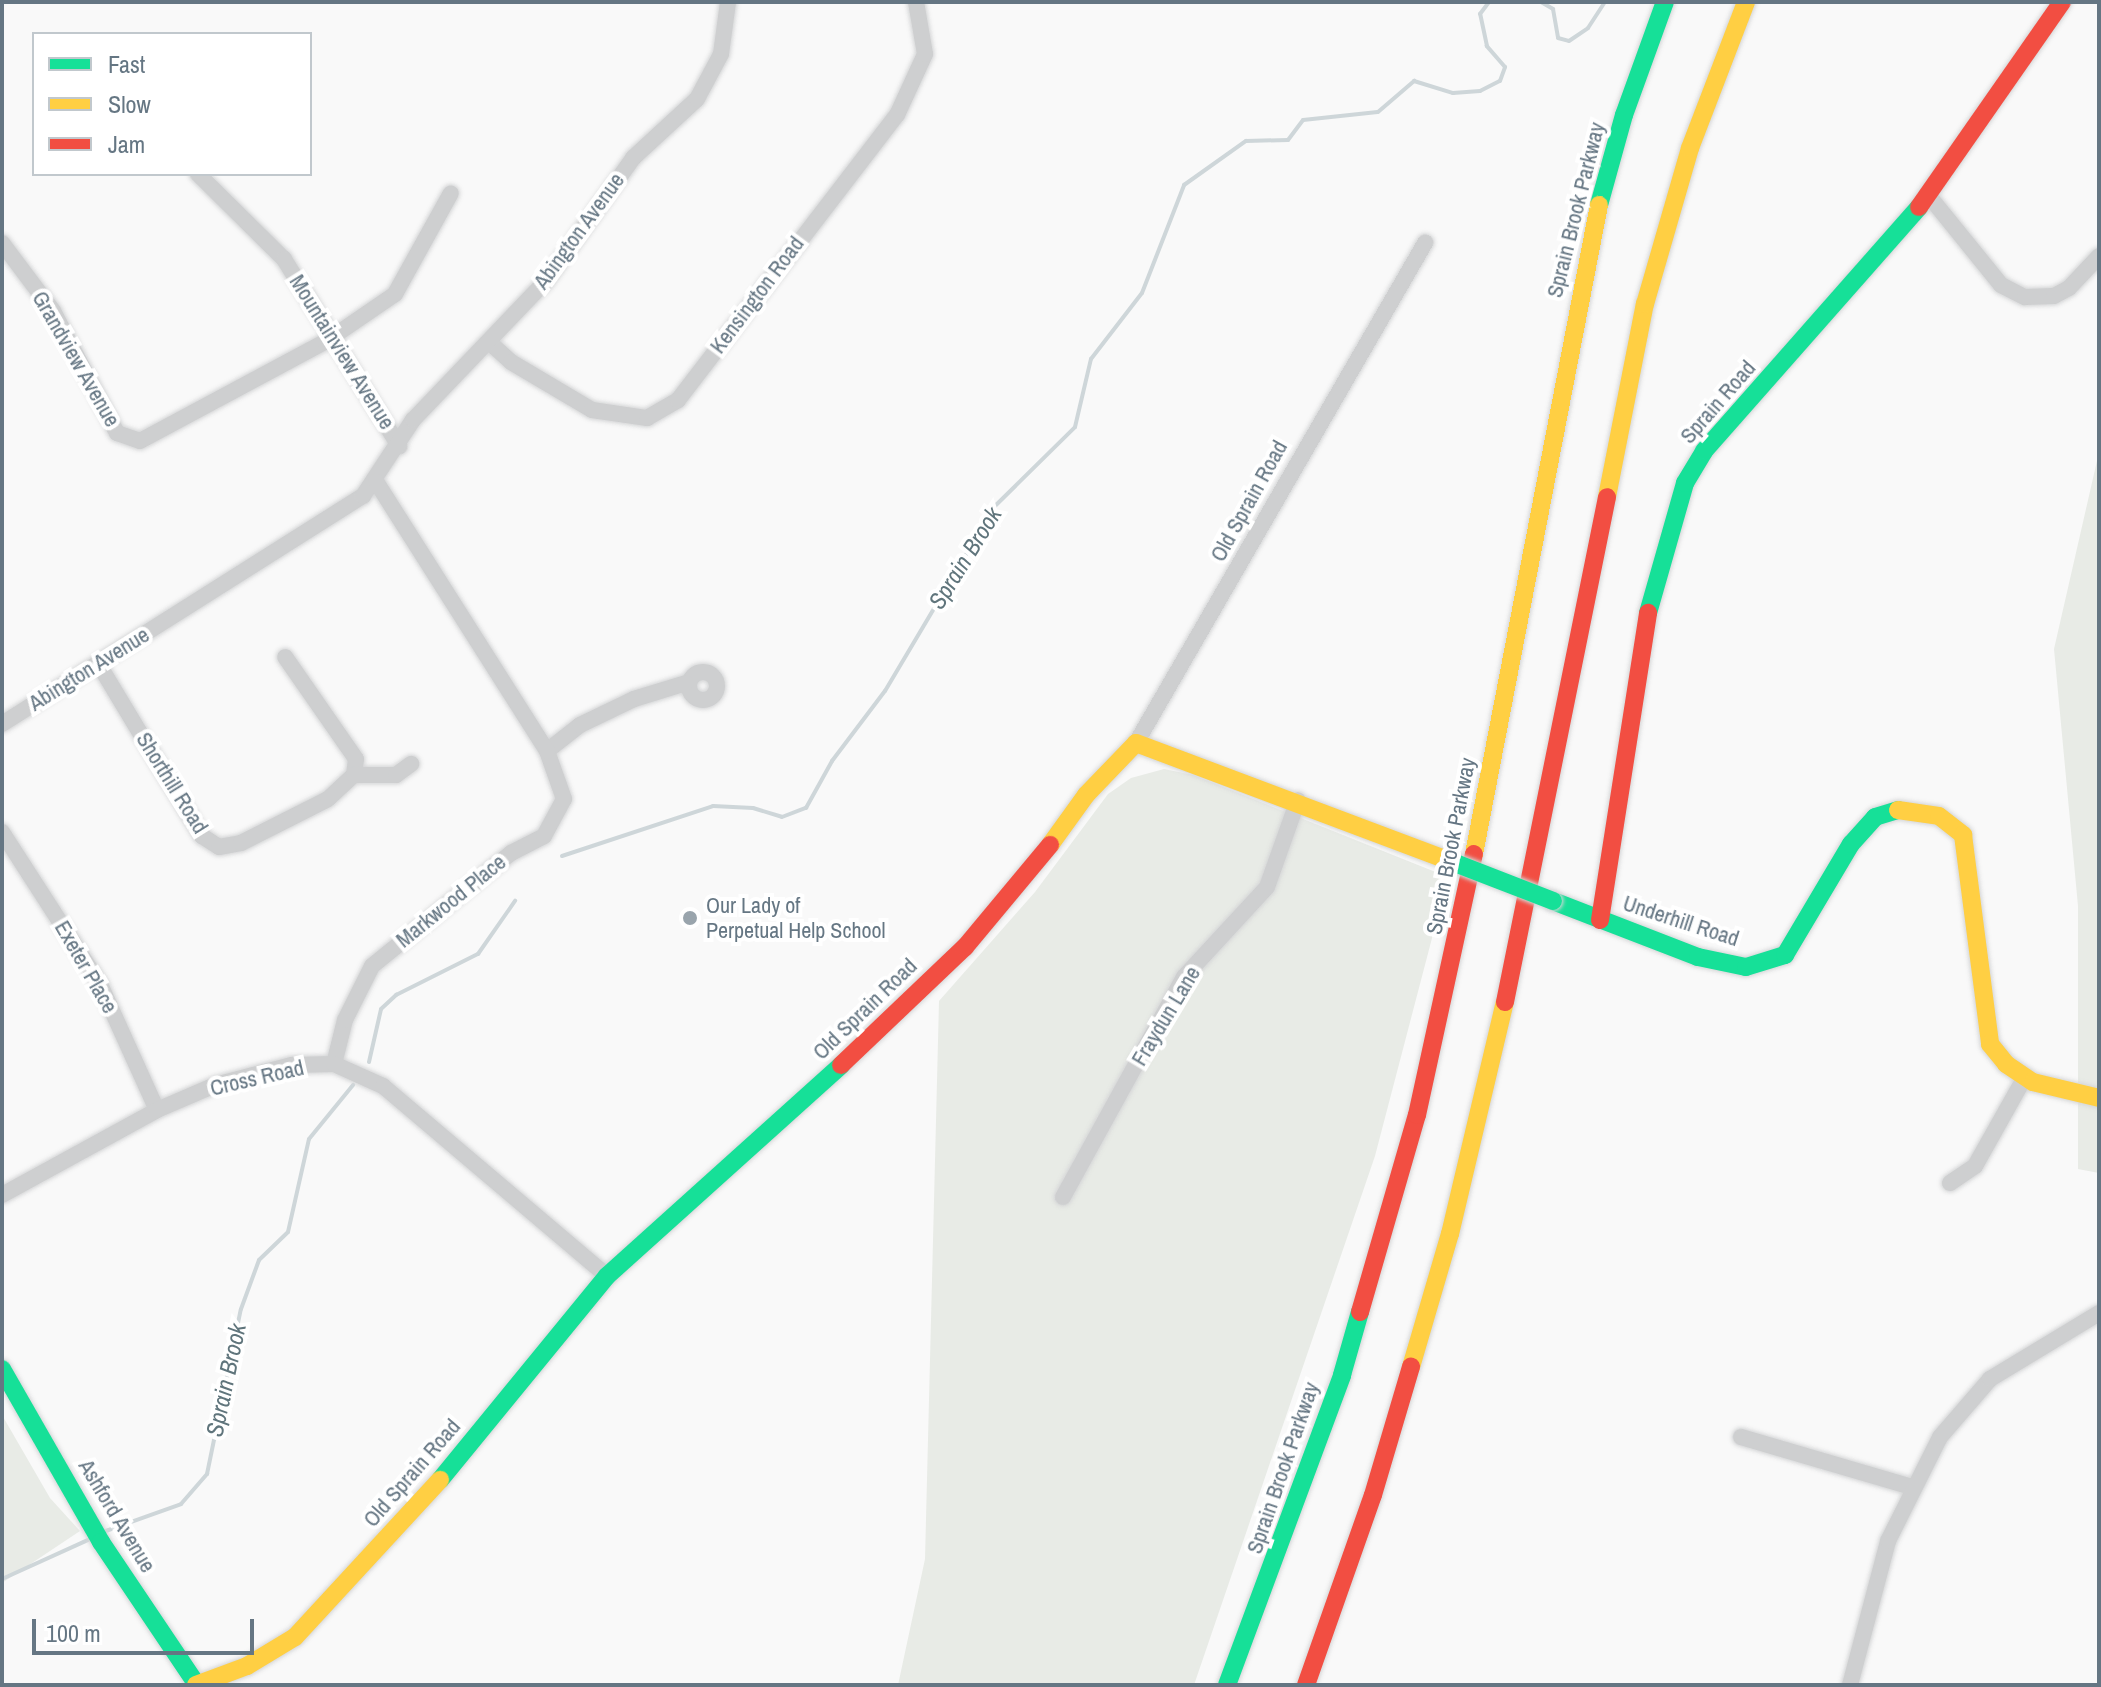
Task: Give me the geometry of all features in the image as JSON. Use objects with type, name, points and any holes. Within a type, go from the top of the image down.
[{"type":"main road","name":"Sprain Brook Parkway","points":[[1227,1685],[1342,1375],[1417,1115],[1467,889],[1592,231],[1624,115],[1665,2]]},
{"type":"main road","points":[[1306,1685],[1390,1443],[1457,1208],[1521,931],[1635,344],[1690,148],[1746,2]]},
{"type":"main road","name":"Sprain Road","points":[[1600,920],[1650,602],[1685,483],[1704,451],[1929,196],[2062,2]]},
{"type":"main road","name":"Underhill Road","points":[[1136,743],[1298,801],[1698,957],[1746,967],[1785,955],[1801,934],[1851,844],[1875,817],[1902,809],[1939,816],[1963,835],[1968,850],[1980,995],[1990,1044],[2025,1077],[2099,1098]]},
{"type":"main road","name":"Old Sprain Road","points":[[196,1685],[247,1666],[295,1637],[417,1508],[607,1276],[775,1128],[965,947],[1013,895],[1086,795],[1136,743]]},
{"type":"main road","name":"Ashford Avenue","points":[[2,1369],[8,1392],[101,1542],[196,1685]]},
{"type":"street","name":"Abington Avenue","points":[[399,446],[413,420],[545,282],[633,158],[697,99],[721,54],[728,2]]},
{"type":"street","name":"Kensington Road","points":[[489,342],[511,362],[592,410],[647,418],[678,400],[897,115],[925,54],[916,2]]},
{"type":"street","name":"Mountainview Avenue","points":[[200,176],[284,259],[335,336],[399,446],[376,482]]},
{"type":"street","name":"Grandview Avenue","points":[[2,243],[53,311],[117,433],[140,441],[335,336],[395,294],[451,193]]},
{"type":"street","points":[[1929,196],[2001,285],[2025,297],[2054,296],[2069,288],[2099,256]]},
{"type":"street","name":"Old Sprain Road","points":[[1136,743],[1425,243]]},
{"type":"street","name":"Abington Avenue","points":[[2,724],[350,505],[376,482]]},
{"type":"street","points":[[376,482],[547,751],[580,725],[634,699],[686,683]]},
{"type":"street","points":[[285,657],[356,759],[354,775],[396,775],[411,764]]},
{"type":"street","name":"Shorthill Road","points":[[98,663],[202,836],[219,847],[241,843],[328,799],[354,775]]},
{"type":"street","name":"Markwood Place","points":[[334,1064],[345,1020],[372,966],[511,853],[544,836],[564,799],[547,751]]},
{"type":"street","name":"Fraydun Lane","points":[[1063,1197],[1184,977],[1267,887],[1298,801]]},
{"type":"street","name":"Exeter Place","points":[[2,832],[100,984],[157,1110]]},
{"type":"street","name":"Cross Road","points":[[2,1195],[157,1110],[215,1085],[292,1065],[334,1064],[383,1086],[607,1276]]},
{"type":"street","points":[[1950,1183],[1975,1166],[2025,1077]]},
{"type":"street","points":[[1850,1685],[1888,1541],[1912,1487],[1940,1437],[1990,1379],[2099,1313]]},
{"type":"street","points":[[1741,1437],[1912,1487]]},
{"type":"shaded area","points":[[2099,452],[2099,1173],[2078,1169],[2078,906],[2054,649]]},
{"type":"shaded area","points":[[1164,769],[1193,775],[1448,877],[1375,1156],[1194,1685],[898,1685],[925,1559],[939,1001],[1035,892],[1108,794],[1131,778]]},
{"type":"shaded area","points":[[2,1415],[50,1498],[80,1531],[2,1583]]},
{"type":"waterway","name":"Sprain Brook","points":[[562,856],[713,806],[753,808],[782,817],[806,808],[832,761],[885,691],[995,506],[1075,427],[1091,359],[1142,293],[1184,185],[1246,141],[1288,140],[1303,120],[1378,112],[1414,81],[1453,93],[1480,91],[1500,81],[1505,67],[1487,46],[1480,14],[1489,2]]},
{"type":"waterway","name":"Sprain Brook","points":[[1541,2],[1553,9],[1558,38],[1569,41],[1588,28],[1605,2]]},
{"type":"waterway","name":"Sprain Brook","points":[[369,1062],[381,1009],[396,995],[478,954],[515,901]]},
{"type":"waterway","name":"Sprain Brook","points":[[103,1532],[181,1504],[207,1474],[241,1309],[259,1260],[288,1232],[309,1139],[353,1085]]},
{"type":"waterway","name":"Sprain Brook","points":[[2,1579],[88,1540]]},
{"type":"traffic: fast","points":[[1599,205],[1624,115],[1665,2]]},
{"type":"traffic: fast","points":[[1648,613],[1685,483],[1704,451],[1919,207]]},
{"type":"traffic: fast","points":[[1553,901],[1698,957],[1746,967],[1785,955],[1851,844],[1875,817],[1898,810]]},
{"type":"traffic: fast","points":[[1455,863],[1553,901]]},
{"type":"traffic: fast","points":[[440,1480],[607,1276],[841,1065]]},
{"type":"traffic: fast","points":[[1227,1685],[1342,1375],[1360,1312]]},
{"type":"traffic: fast","points":[[2,1369],[101,1542],[197,1685]]},
{"type":"traffic: slow","points":[[1607,497],[1645,304],[1690,148],[1746,2]]},
{"type":"traffic: slow","points":[[1474,854],[1599,205]]},
{"type":"traffic: slow","points":[[1050,845],[1086,795],[1136,743],[1455,863]]},
{"type":"traffic: slow","points":[[1898,810],[1939,816],[1963,835],[1990,1044],[2006,1064],[2033,1082],[2099,1098]]},
{"type":"traffic: slow","points":[[1411,1367],[1450,1234],[1505,1002]]},
{"type":"traffic: slow","points":[[196,1685],[247,1666],[295,1637],[440,1480]]},
{"type":"traffic: jam","points":[[1919,207],[2062,2]]},
{"type":"traffic: jam","points":[[1505,1002],[1607,497]]},
{"type":"traffic: jam","points":[[1600,920],[1648,613]]},
{"type":"traffic: jam","points":[[841,1065],[965,947],[1050,845]]},
{"type":"traffic: jam","points":[[1360,1312],[1417,1115],[1474,854]]},
{"type":"traffic: jam","points":[[1306,1685],[1373,1495],[1411,1367]]},
{"type":"place","name":"Our Lady of Perpetual Help School","points":[[690,918]]}]
